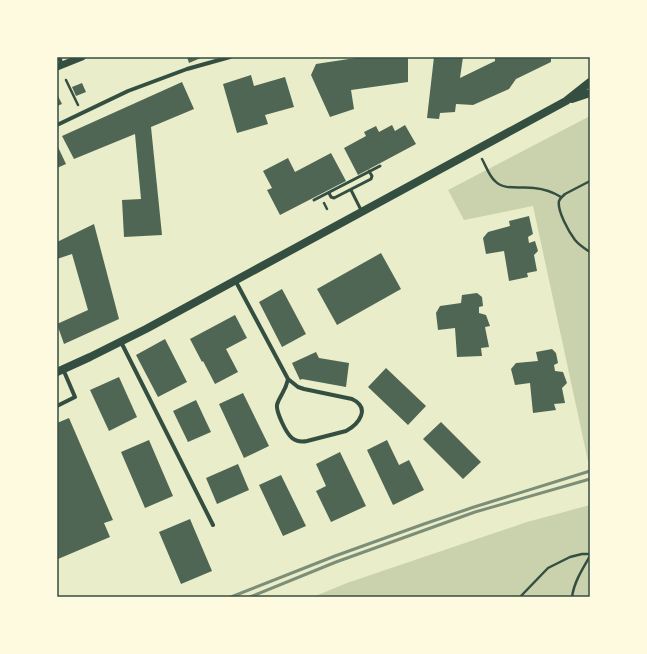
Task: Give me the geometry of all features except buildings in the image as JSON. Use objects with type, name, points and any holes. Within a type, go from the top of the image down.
[{"type":"main road","points":[[566,101],[590,82]]},
{"type":"main road","points":[[60,370],[121,342],[566,101],[590,93]]},
{"type":"street","points":[[59,57],[59,66],[82,57]]},
{"type":"street","points":[[57,125],[143,86],[187,69],[230,57]]},
{"type":"street","points":[[235,280],[288,379],[298,387],[304,389],[356,401],[360,404],[362,409],[361,418],[352,428],[346,431],[307,441],[297,441],[289,434],[277,410],[278,401],[288,379]]},
{"type":"street","points":[[121,342],[213,525]]},
{"type":"street","points":[[57,406],[75,397],[60,370]]},
{"type":"lane","points":[[314,200],[380,166]]},
{"type":"lane","points":[[329,192],[331,197],[334,198],[351,190],[371,179],[372,176],[369,171]]},
{"type":"lane","points":[[351,190],[362,212]]},
{"type":"path","points":[[66,80],[82,113]]},
{"type":"path","points":[[477,149],[492,178],[499,185],[536,188],[555,193],[562,197]]},
{"type":"path","points":[[590,181],[565,194],[559,201],[562,217],[568,228],[575,239],[590,252]]},
{"type":"path","points":[[520,597],[548,568],[570,557],[582,554],[590,555],[580,573],[572,597]]},
{"type":"green space","points":[[590,116],[590,460],[588,461],[533,206],[464,220],[448,190]]},
{"type":"green space","points":[[590,505],[590,597],[313,597],[347,583],[527,522]]},
{"type":"railway","points":[[231,597],[335,556],[424,524],[590,471]]},
{"type":"railway","points":[[250,597],[336,562],[475,512],[590,479]]}]
